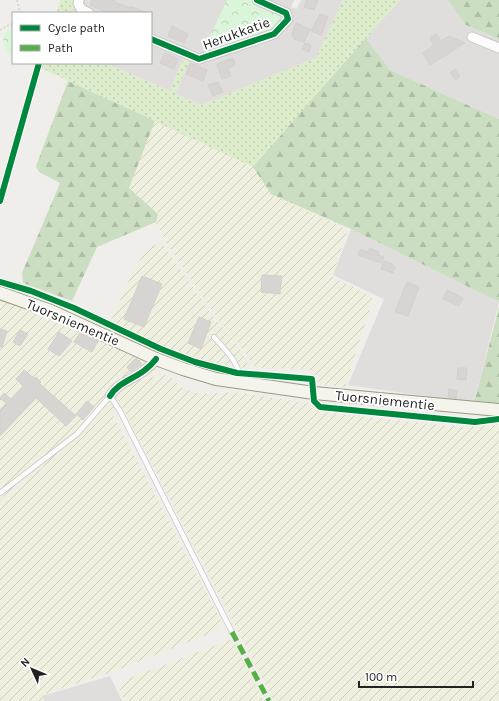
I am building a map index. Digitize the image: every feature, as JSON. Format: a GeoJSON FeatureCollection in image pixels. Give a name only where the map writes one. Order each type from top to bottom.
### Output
{"type":"FeatureCollection","features":[{"type":"Feature","properties":{"kind":"main road","name":"Tuorsniementie"},"geometry":{"type":"LineString","coordinates":[[0,293],[51,311],[156,359],[196,374],[240,383],[314,393],[499,410]]}},
{"type":"Feature","properties":{"kind":"street","name":"Herukkatie"},"geometry":{"type":"LineString","coordinates":[[152,39],[199,59],[274,34],[288,19],[286,13],[256,0]]}},
{"type":"Feature","properties":{"kind":"street"},"geometry":{"type":"LineString","coordinates":[[80,4],[88,12]]}},
{"type":"Feature","properties":{"kind":"street"},"geometry":{"type":"LineString","coordinates":[[472,37],[499,48]]}},
{"type":"Feature","properties":{"kind":"street"},"geometry":{"type":"LineString","coordinates":[[110,396],[117,386],[145,372],[156,359]]}},
{"type":"Feature","properties":{"kind":"lane"},"geometry":{"type":"LineString","coordinates":[[214,337],[235,363],[241,373],[240,383]]}},
{"type":"Feature","properties":{"kind":"lane"},"geometry":{"type":"LineString","coordinates":[[0,493],[77,434],[110,396],[120,411],[232,632]]}},
{"type":"Feature","properties":{"kind":"path"},"geometry":{"type":"LineString","coordinates":[[18,0],[20,12]]}},
{"type":"Feature","properties":{"kind":"path"},"geometry":{"type":"LineString","coordinates":[[0,30],[12,24]]}},
{"type":"Feature","properties":{"kind":"shaded area"},"geometry":{"type":"Polygon","coordinates":[[[76,0],[294,0],[291,7],[297,9],[301,0],[343,0],[316,58],[202,105],[175,94],[190,60],[184,57],[170,91],[107,64],[152,64],[152,12],[73,11],[76,0]]]}},
{"type":"Feature","properties":{"kind":"shaded area"},"geometry":{"type":"Polygon","coordinates":[[[400,0],[448,0],[466,25],[499,39],[499,119],[390,70],[366,38],[400,0]]]}},
{"type":"Feature","properties":{"kind":"shaded area"},"geometry":{"type":"Polygon","coordinates":[[[351,229],[499,302],[474,403],[348,385],[384,299],[333,275],[351,229]]]}},
{"type":"Feature","properties":{"kind":"shaded area"},"geometry":{"type":"Polygon","coordinates":[[[110,676],[122,701],[44,701],[42,696],[110,676]]]}},
{"type":"Feature","properties":{"kind":"green space"},"geometry":{"type":"Polygon","coordinates":[[[60,0],[76,0],[73,11],[74,12],[57,12],[60,0]]]}},
{"type":"Feature","properties":{"kind":"green space"},"geometry":{"type":"Polygon","coordinates":[[[227,0],[257,0],[286,13],[280,29],[199,59],[227,0]]]}},
{"type":"Feature","properties":{"kind":"green space"},"geometry":{"type":"Polygon","coordinates":[[[343,0],[400,0],[253,167],[41,68],[43,64],[107,64],[170,91],[184,57],[190,60],[175,94],[202,105],[316,58],[343,0]]]}},
{"type":"Feature","properties":{"kind":"green space"},"geometry":{"type":"Polygon","coordinates":[[[448,0],[499,0],[499,39],[466,25],[448,0]]]}},
{"type":"Feature","properties":{"kind":"green space"},"geometry":{"type":"Polygon","coordinates":[[[12,26],[12,56],[6,50],[3,41],[12,26]]]}},
{"type":"Feature","properties":{"kind":"green space"},"geometry":{"type":"Polygon","coordinates":[[[366,38],[390,70],[499,119],[499,302],[351,229],[271,194],[253,167],[366,38]]]}},
{"type":"Feature","properties":{"kind":"green space"},"geometry":{"type":"Polygon","coordinates":[[[68,81],[155,121],[129,188],[158,214],[156,222],[97,247],[72,301],[23,283],[22,273],[60,183],[39,172],[36,166],[68,81]]]}},
{"type":"Feature","properties":{"kind":"green space"},"geometry":{"type":"Polygon","coordinates":[[[155,121],[253,167],[271,194],[348,230],[332,277],[369,295],[373,300],[345,387],[319,384],[318,377],[308,369],[256,368],[218,319],[167,244],[156,223],[158,213],[129,188],[155,121]]]}},
{"type":"Feature","properties":{"kind":"green space"},"geometry":{"type":"Polygon","coordinates":[[[162,243],[216,320],[234,339],[251,369],[210,362],[164,348],[111,320],[135,267],[149,247],[162,243]]]}},
{"type":"Feature","properties":{"kind":"green space"},"geometry":{"type":"Polygon","coordinates":[[[0,299],[39,311],[150,362],[159,370],[143,381],[161,374],[169,376],[184,389],[200,394],[235,392],[306,403],[316,411],[462,427],[499,425],[499,701],[274,701],[119,401],[119,398],[127,392],[118,398],[113,415],[222,622],[219,630],[115,671],[42,695],[44,701],[0,701],[0,500],[87,434],[0,499],[0,299]]]}},
{"type":"Feature","properties":{"kind":"green space"},"geometry":{"type":"Polygon","coordinates":[[[499,307],[499,405],[474,403],[499,307]]]}},
{"type":"Feature","properties":{"kind":"green space"},"geometry":{"type":"Polygon","coordinates":[[[232,639],[264,701],[125,701],[119,689],[130,678],[232,639]]]}},
{"type":"Feature","properties":{"kind":"building"},"geometry":{"type":"Polygon","coordinates":[[[92,0],[115,0],[114,2],[145,12],[106,12],[90,5],[92,0]]]}},
{"type":"Feature","properties":{"kind":"building"},"geometry":{"type":"Polygon","coordinates":[[[306,0],[318,0],[314,10],[304,7],[306,0]]]}},
{"type":"Feature","properties":{"kind":"building"},"geometry":{"type":"Polygon","coordinates":[[[320,14],[328,17],[321,35],[311,31],[320,14]]]}},
{"type":"Feature","properties":{"kind":"building"},"geometry":{"type":"Polygon","coordinates":[[[296,23],[310,29],[304,42],[294,39],[292,34],[296,23]]]}},
{"type":"Feature","properties":{"kind":"building"},"geometry":{"type":"Polygon","coordinates":[[[172,26],[188,34],[184,43],[168,36],[172,26]]]}},
{"type":"Feature","properties":{"kind":"building"},"geometry":{"type":"Polygon","coordinates":[[[436,34],[441,41],[449,36],[465,43],[430,65],[423,53],[434,45],[430,38],[436,34]]]}},
{"type":"Feature","properties":{"kind":"building"},"geometry":{"type":"Polygon","coordinates":[[[305,43],[311,45],[309,52],[302,49],[305,43]]]}},
{"type":"Feature","properties":{"kind":"building"},"geometry":{"type":"Polygon","coordinates":[[[165,53],[178,59],[174,69],[160,63],[165,53]]]}},
{"type":"Feature","properties":{"kind":"building"},"geometry":{"type":"Polygon","coordinates":[[[233,58],[235,65],[228,68],[231,76],[222,79],[217,64],[233,58]]]}},
{"type":"Feature","properties":{"kind":"building"},"geometry":{"type":"Polygon","coordinates":[[[190,63],[207,70],[203,81],[186,74],[190,63]]]}},
{"type":"Feature","properties":{"kind":"building"},"geometry":{"type":"Polygon","coordinates":[[[455,69],[460,76],[456,80],[450,73],[455,69]]]}},
{"type":"Feature","properties":{"kind":"building"},"geometry":{"type":"Polygon","coordinates":[[[218,82],[223,92],[213,96],[208,85],[218,82]]]}},
{"type":"Feature","properties":{"kind":"building"},"geometry":{"type":"Polygon","coordinates":[[[370,248],[379,252],[378,255],[384,257],[381,263],[358,255],[360,249],[368,252],[370,248]]]}},
{"type":"Feature","properties":{"kind":"building"},"geometry":{"type":"Polygon","coordinates":[[[384,261],[393,264],[392,266],[395,267],[393,273],[381,269],[384,261]]]}},
{"type":"Feature","properties":{"kind":"building"},"geometry":{"type":"Polygon","coordinates":[[[262,275],[282,276],[280,294],[261,292],[262,275]]]}},
{"type":"Feature","properties":{"kind":"building"},"geometry":{"type":"Polygon","coordinates":[[[142,276],[162,284],[144,327],[124,319],[142,276]]]}},
{"type":"Feature","properties":{"kind":"building"},"geometry":{"type":"Polygon","coordinates":[[[407,282],[419,287],[408,316],[395,312],[407,282]]]}},
{"type":"Feature","properties":{"kind":"building"},"geometry":{"type":"Polygon","coordinates":[[[447,290],[463,298],[459,306],[443,299],[447,290]]]}},
{"type":"Feature","properties":{"kind":"building"},"geometry":{"type":"Polygon","coordinates":[[[199,317],[211,322],[201,349],[188,343],[199,317]]]}},
{"type":"Feature","properties":{"kind":"building"},"geometry":{"type":"Polygon","coordinates":[[[0,329],[7,331],[2,347],[0,347],[0,329]]]}},
{"type":"Feature","properties":{"kind":"building"},"geometry":{"type":"Polygon","coordinates":[[[20,330],[28,334],[20,346],[13,342],[20,330]]]}},
{"type":"Feature","properties":{"kind":"building"},"geometry":{"type":"Polygon","coordinates":[[[59,332],[72,341],[59,356],[48,349],[59,332]]]}},
{"type":"Feature","properties":{"kind":"building"},"geometry":{"type":"Polygon","coordinates":[[[80,333],[98,341],[92,352],[74,342],[80,333]]]}},
{"type":"Feature","properties":{"kind":"building"},"geometry":{"type":"Polygon","coordinates":[[[136,358],[142,364],[131,372],[127,367],[136,358]]]}},
{"type":"Feature","properties":{"kind":"building"},"geometry":{"type":"Polygon","coordinates":[[[458,368],[467,368],[466,380],[457,379],[458,368]]]}},
{"type":"Feature","properties":{"kind":"building"},"geometry":{"type":"Polygon","coordinates":[[[24,370],[35,379],[36,377],[41,382],[39,383],[76,416],[66,426],[36,398],[0,436],[0,411],[7,404],[0,398],[4,393],[11,399],[23,386],[16,379],[24,370]]]}},
{"type":"Feature","properties":{"kind":"building"},"geometry":{"type":"Polygon","coordinates":[[[449,389],[457,391],[456,398],[448,397],[449,389]]]}},
{"type":"Feature","properties":{"kind":"building"},"geometry":{"type":"Polygon","coordinates":[[[87,401],[94,407],[83,420],[76,414],[87,401]]]}},
{"type":"Feature","properties":{"kind":"marked path"},"geometry":{"type":"LineString","coordinates":[[232,632],[269,701]]}},
{"type":"Feature","properties":{"kind":"cycle path"},"geometry":{"type":"LineString","coordinates":[[152,39],[199,59],[274,34],[288,19],[286,13],[257,0]]}},
{"type":"Feature","properties":{"kind":"cycle path"},"geometry":{"type":"LineString","coordinates":[[0,201],[39,64]]}},
{"type":"Feature","properties":{"kind":"cycle path"},"geometry":{"type":"LineString","coordinates":[[0,282],[31,291],[74,308],[161,349],[195,362],[237,373],[312,379],[314,401],[320,407],[475,422],[499,419]]}},
{"type":"Feature","properties":{"kind":"cycle path"},"geometry":{"type":"LineString","coordinates":[[110,396],[119,386],[144,371],[156,359]]}}]}
